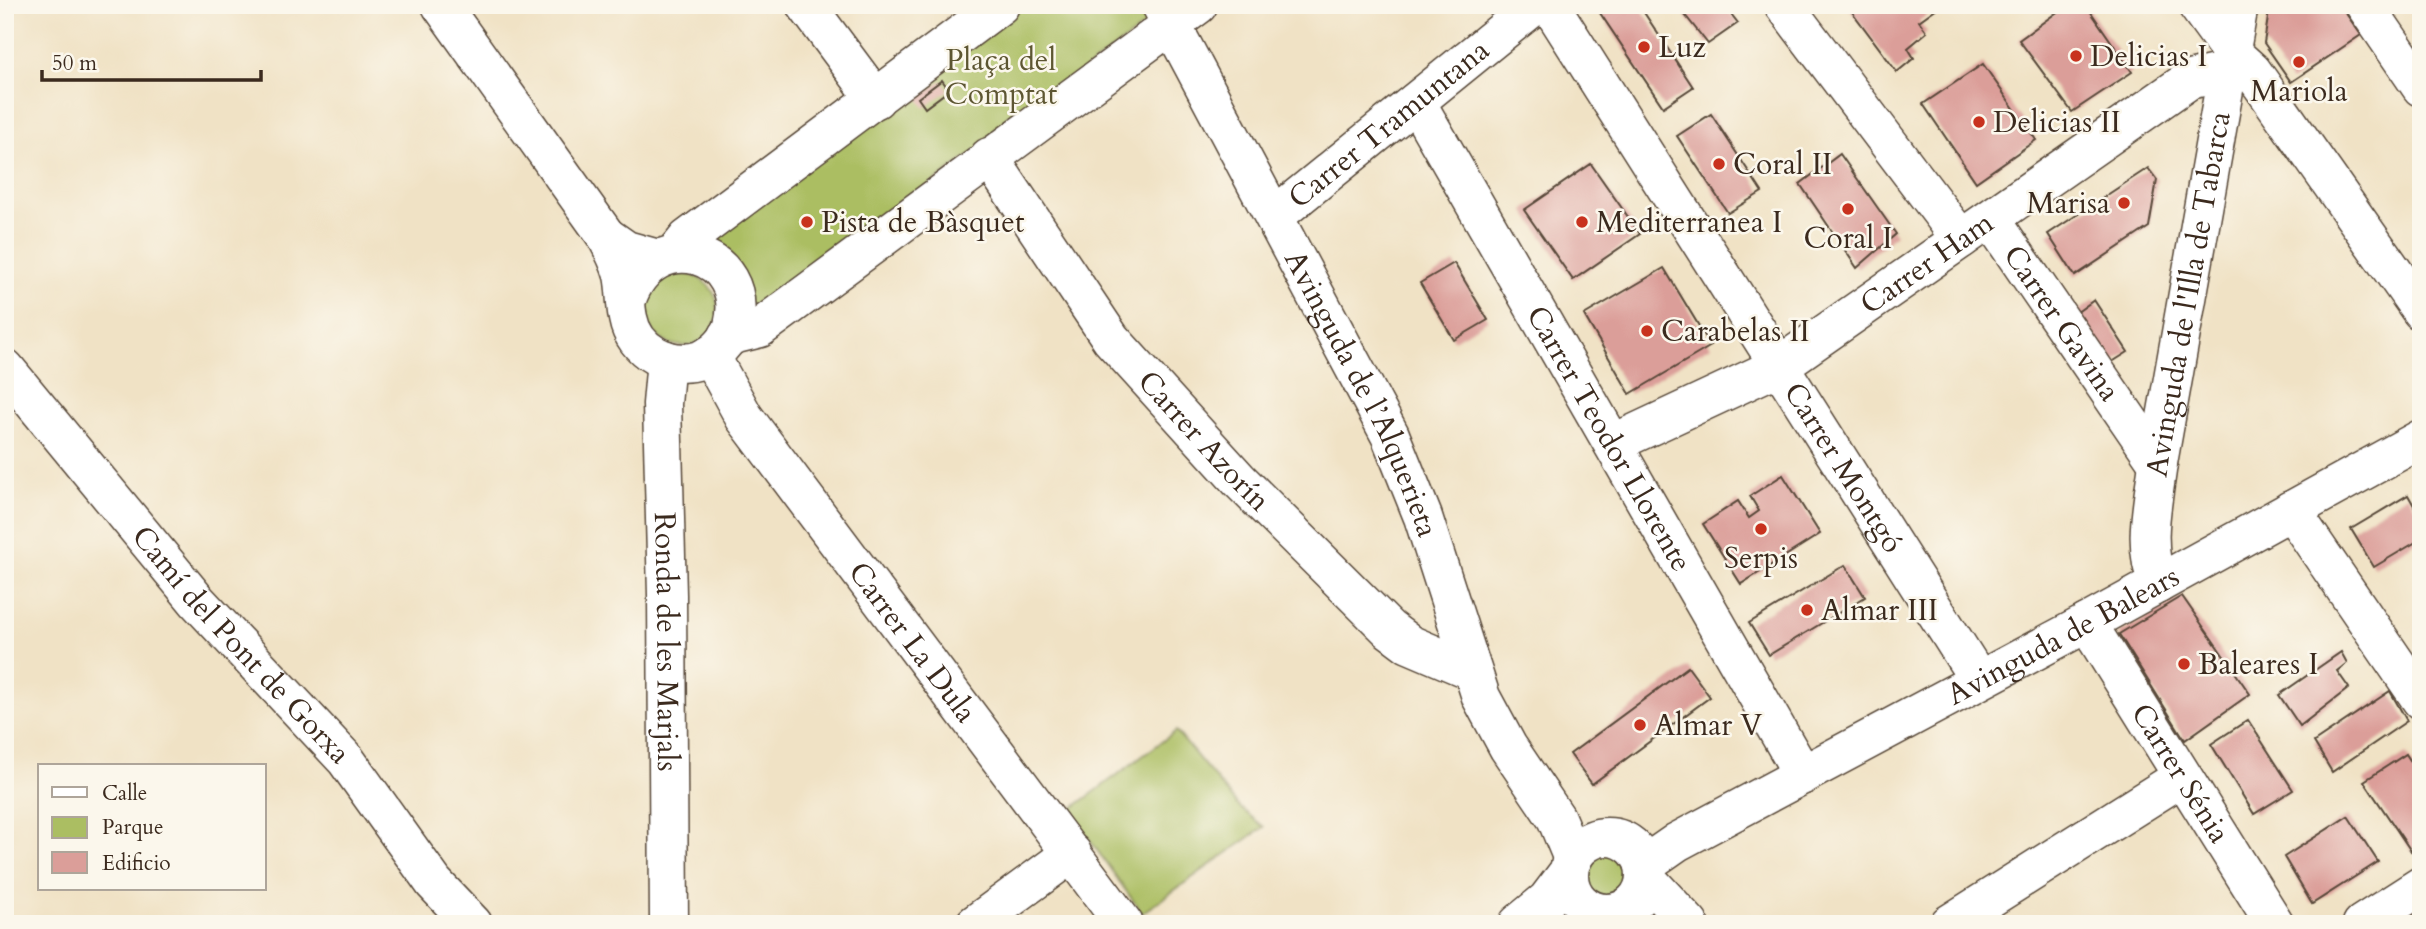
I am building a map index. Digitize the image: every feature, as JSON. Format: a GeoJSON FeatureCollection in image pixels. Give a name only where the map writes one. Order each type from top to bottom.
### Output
{"type":"FeatureCollection","features":[{"type":"Feature","properties":{"kind":"street"},"geometry":{"type":"LineString","coordinates":[[441,5],[606,236],[617,256],[627,299],[627,317],[634,335],[649,352],[666,360],[682,363],[760,328],[1177,12]]}},
{"type":"Feature","properties":{"kind":"street"},"geometry":{"type":"LineString","coordinates":[[806,5],[876,99]]}},
{"type":"Feature","properties":{"kind":"street"},"geometry":{"type":"LineString","coordinates":[[627,299],[642,270],[666,256],[1000,5]]}},
{"type":"Feature","properties":{"kind":"street","name":"Carrer Tramuntana"},"geometry":{"type":"LineString","coordinates":[[1276,215],[1535,5]]}},
{"type":"Feature","properties":{"kind":"street","name":"Carrer Montgó"},"geometry":{"type":"LineString","coordinates":[[1550,5],[1979,680]]}},
{"type":"Feature","properties":{"kind":"street","name":"Carrer Gavina"},"geometry":{"type":"LineString","coordinates":[[1784,5],[1976,229],[2158,463]]}},
{"type":"Feature","properties":{"kind":"street"},"geometry":{"type":"LineString","coordinates":[[2197,5],[2231,62],[2252,71],[2421,311]]}},
{"type":"Feature","properties":{"kind":"street","name":"Avinguda de l'Illa de Tabarca"},"geometry":{"type":"LineString","coordinates":[[2158,584],[2151,568],[2148,538],[2158,463],[2239,5]]}},
{"type":"Feature","properties":{"kind":"street"},"geometry":{"type":"LineString","coordinates":[[2365,5],[2421,87]]}},
{"type":"Feature","properties":{"kind":"street","name":"Avinguda de l’Alquerieta"},"geometry":{"type":"LineString","coordinates":[[1177,12],[1276,215],[1399,453],[1423,517],[1470,670],[1481,697],[1508,747],[1540,790]]}},
{"type":"Feature","properties":{"kind":"street","name":"Carrer Ham"},"geometry":{"type":"LineString","coordinates":[[1614,443],[1779,366],[2189,80],[2231,62]]}},
{"type":"Feature","properties":{"kind":"street","name":"Carrer Teodor Llorente"},"geometry":{"type":"LineString","coordinates":[[1416,102],[1803,775]]}},
{"type":"Feature","properties":{"kind":"street","name":"Carrer Azorín"},"geometry":{"type":"LineString","coordinates":[[989,157],[1106,332],[1239,481],[1389,629],[1421,649],[1470,670]]}},
{"type":"Feature","properties":{"kind":"street"},"geometry":{"type":"LineString","coordinates":[[606,236],[626,250],[666,256],[694,254],[709,261],[724,273],[736,301],[736,313],[719,346]]}},
{"type":"Feature","properties":{"kind":"street","name":"Carrer La Dula"},"geometry":{"type":"LineString","coordinates":[[719,346],[744,417],[1124,924]]}},
{"type":"Feature","properties":{"kind":"street","name":"Ronda de les Marjals"},"geometry":{"type":"LineString","coordinates":[[666,360],[662,404],[667,595],[669,924]]}},
{"type":"Feature","properties":{"kind":"street","name":"Camí del Pont de Gorxa"},"geometry":{"type":"LineString","coordinates":[[5,368],[197,601],[346,760],[434,883],[472,924]]}},
{"type":"Feature","properties":{"kind":"street","name":"Avinguda de Balears"},"geometry":{"type":"LineString","coordinates":[[1532,924],[1559,915],[1702,828],[2087,623],[2421,439]]}},
{"type":"Feature","properties":{"kind":"street"},"geometry":{"type":"LineString","coordinates":[[2291,509],[2421,700]]}},
{"type":"Feature","properties":{"kind":"street","name":"Carrer Sénia"},"geometry":{"type":"LineString","coordinates":[[2087,623],[2275,924]]}},
{"type":"Feature","properties":{"kind":"street"},"geometry":{"type":"LineString","coordinates":[[1949,924],[1988,914],[2182,777]]}},
{"type":"Feature","properties":{"kind":"street"},"geometry":{"type":"LineString","coordinates":[[1540,790],[1571,865],[1575,896],[1624,873]]}},
{"type":"Feature","properties":{"kind":"street"},"geometry":{"type":"LineString","coordinates":[[1540,790],[1673,924]]}},
{"type":"Feature","properties":{"kind":"street"},"geometry":{"type":"LineString","coordinates":[[1518,924],[1547,900],[1591,841],[1624,873],[1689,924]]}},
{"type":"Feature","properties":{"kind":"street"},"geometry":{"type":"LineString","coordinates":[[975,924],[1072,853]]}},
{"type":"Feature","properties":{"kind":"street"},"geometry":{"type":"LineString","coordinates":[[2362,924],[2421,886]]}},
{"type":"Feature","properties":{"kind":"green space","name":"Plaça del Comptat"},"geometry":{"type":"Polygon","coordinates":[[[1024,5],[1144,5],[1152,20],[748,320],[700,246],[1024,5]]]}},
{"type":"Feature","properties":{"kind":"green space"},"geometry":{"type":"Polygon","coordinates":[[[682,274],[702,280],[712,290],[718,310],[712,330],[702,340],[682,346],[662,340],[652,330],[646,310],[652,290],[662,280],[682,274]]]}},
{"type":"Feature","properties":{"kind":"green space"},"geometry":{"type":"Polygon","coordinates":[[[1176,731],[1239,807],[1264,827],[1142,913],[1069,811],[1176,731]]]}},
{"type":"Feature","properties":{"kind":"green space"},"geometry":{"type":"Polygon","coordinates":[[[1609,851],[1627,858],[1634,876],[1627,894],[1609,901],[1591,894],[1584,876],[1591,858],[1609,851]]]}},
{"type":"Feature","properties":{"kind":"building","name":"Luz"},"geometry":{"type":"Polygon","coordinates":[[[1639,5],[1693,87],[1663,107],[1596,7],[1639,5]]]}},
{"type":"Feature","properties":{"kind":"building"},"geometry":{"type":"Polygon","coordinates":[[[1677,5],[1724,5],[1738,23],[1708,44],[1677,5]]]}},
{"type":"Feature","properties":{"kind":"building"},"geometry":{"type":"Polygon","coordinates":[[[1847,5],[1941,5],[1919,21],[1927,32],[1908,48],[1914,58],[1897,72],[1847,5]]]}},
{"type":"Feature","properties":{"kind":"building","name":"Delicias I"},"geometry":{"type":"Polygon","coordinates":[[[2067,5],[2086,5],[2132,72],[2072,112],[2019,40],[2067,5]]]}},
{"type":"Feature","properties":{"kind":"building","name":"Mariola"},"geometry":{"type":"Polygon","coordinates":[[[2270,5],[2340,5],[2361,35],[2291,82],[2264,43],[2270,5]]]}},
{"type":"Feature","properties":{"kind":"building","name":"Delicias II"},"geometry":{"type":"Polygon","coordinates":[[[1983,64],[2036,140],[1976,182],[1923,104],[1983,64]]]}},
{"type":"Feature","properties":{"kind":"building"},"geometry":{"type":"Polygon","coordinates":[[[942,80],[949,90],[925,108],[918,98],[942,80]]]}},
{"type":"Feature","properties":{"kind":"building","name":"Coral II"},"geometry":{"type":"Polygon","coordinates":[[[1711,114],[1762,192],[1728,213],[1677,136],[1711,114]]]}},
{"type":"Feature","properties":{"kind":"building","name":"Coral I"},"geometry":{"type":"Polygon","coordinates":[[[1840,154],[1896,234],[1857,268],[1800,184],[1840,154]]]}},
{"type":"Feature","properties":{"kind":"building","name":"Mediterranea I"},"geometry":{"type":"Polygon","coordinates":[[[1591,164],[1640,234],[1573,280],[1524,210],[1591,164]]]}},
{"type":"Feature","properties":{"kind":"building","name":"Marisa"},"geometry":{"type":"Polygon","coordinates":[[[2148,168],[2157,180],[2149,227],[2075,276],[2048,234],[2148,168]]]}},
{"type":"Feature","properties":{"kind":"building"},"geometry":{"type":"Polygon","coordinates":[[[1454,263],[1488,320],[1454,340],[1420,283],[1454,263]]]}},
{"type":"Feature","properties":{"kind":"building","name":"Carabelas II"},"geometry":{"type":"Polygon","coordinates":[[[1664,268],[1711,346],[1630,394],[1584,315],[1664,268]]]}},
{"type":"Feature","properties":{"kind":"building"},"geometry":{"type":"Polygon","coordinates":[[[2094,300],[2128,352],[2109,364],[2076,313],[2094,300]]]}},
{"type":"Feature","properties":{"kind":"building","name":"Serpis"},"geometry":{"type":"Polygon","coordinates":[[[1783,475],[1820,534],[1741,584],[1703,524],[1738,501],[1749,518],[1759,511],[1750,496],[1783,475]]]}},
{"type":"Feature","properties":{"kind":"building"},"geometry":{"type":"Polygon","coordinates":[[[2408,495],[2421,518],[2421,539],[2374,567],[2351,529],[2408,495]]]}},
{"type":"Feature","properties":{"kind":"building","name":"Almar III"},"geometry":{"type":"Polygon","coordinates":[[[1845,565],[1865,597],[1769,655],[1749,623],[1845,565]]]}},
{"type":"Feature","properties":{"kind":"building","name":"Baleares I"},"geometry":{"type":"Polygon","coordinates":[[[2182,596],[2250,694],[2185,740],[2119,634],[2182,596]]]}},
{"type":"Feature","properties":{"kind":"building"},"geometry":{"type":"Polygon","coordinates":[[[2341,652],[2347,663],[2337,671],[2349,688],[2300,726],[2279,695],[2341,652]]]}},
{"type":"Feature","properties":{"kind":"building","name":"Almar V"},"geometry":{"type":"Polygon","coordinates":[[[1688,667],[1710,697],[1592,784],[1570,754],[1688,667]]]}},
{"type":"Feature","properties":{"kind":"building"},"geometry":{"type":"Polygon","coordinates":[[[2390,691],[2407,721],[2332,772],[2314,742],[2390,691]]]}},
{"type":"Feature","properties":{"kind":"building"},"geometry":{"type":"Polygon","coordinates":[[[2248,720],[2293,790],[2254,814],[2211,744],[2248,720]]]}},
{"type":"Feature","properties":{"kind":"building"},"geometry":{"type":"Polygon","coordinates":[[[2406,754],[2421,777],[2421,844],[2411,851],[2364,781],[2406,754]]]}},
{"type":"Feature","properties":{"kind":"building"},"geometry":{"type":"Polygon","coordinates":[[[2348,816],[2378,862],[2312,904],[2284,857],[2348,816]]]}},
{"type":"Feature","properties":{"kind":"place","name":"Luz"},"geometry":{"type":"Point","coordinates":[1644,47]}},
{"type":"Feature","properties":{"kind":"place","name":"Delicias I"},"geometry":{"type":"Point","coordinates":[2076,56]}},
{"type":"Feature","properties":{"kind":"place","name":"Mariola"},"geometry":{"type":"Point","coordinates":[2299,62]}},
{"type":"Feature","properties":{"kind":"place","name":"Delicias II"},"geometry":{"type":"Point","coordinates":[1979,122]}},
{"type":"Feature","properties":{"kind":"place","name":"Coral II"},"geometry":{"type":"Point","coordinates":[1719,164]}},
{"type":"Feature","properties":{"kind":"place","name":"Marisa"},"geometry":{"type":"Point","coordinates":[2124,203]}},
{"type":"Feature","properties":{"kind":"place","name":"Coral I"},"geometry":{"type":"Point","coordinates":[1848,209]}},
{"type":"Feature","properties":{"kind":"place","name":"Pista de Bàsquet"},"geometry":{"type":"Point","coordinates":[807,222]}},
{"type":"Feature","properties":{"kind":"place","name":"Mediterranea I"},"geometry":{"type":"Point","coordinates":[1582,222]}},
{"type":"Feature","properties":{"kind":"place","name":"Carabelas II"},"geometry":{"type":"Point","coordinates":[1647,331]}},
{"type":"Feature","properties":{"kind":"place","name":"Serpis"},"geometry":{"type":"Point","coordinates":[1761,529]}},
{"type":"Feature","properties":{"kind":"place","name":"Almar III"},"geometry":{"type":"Point","coordinates":[1807,610]}},
{"type":"Feature","properties":{"kind":"place","name":"Baleares I"},"geometry":{"type":"Point","coordinates":[2184,664]}},
{"type":"Feature","properties":{"kind":"place","name":"Almar V"},"geometry":{"type":"Point","coordinates":[1640,725]}}]}
